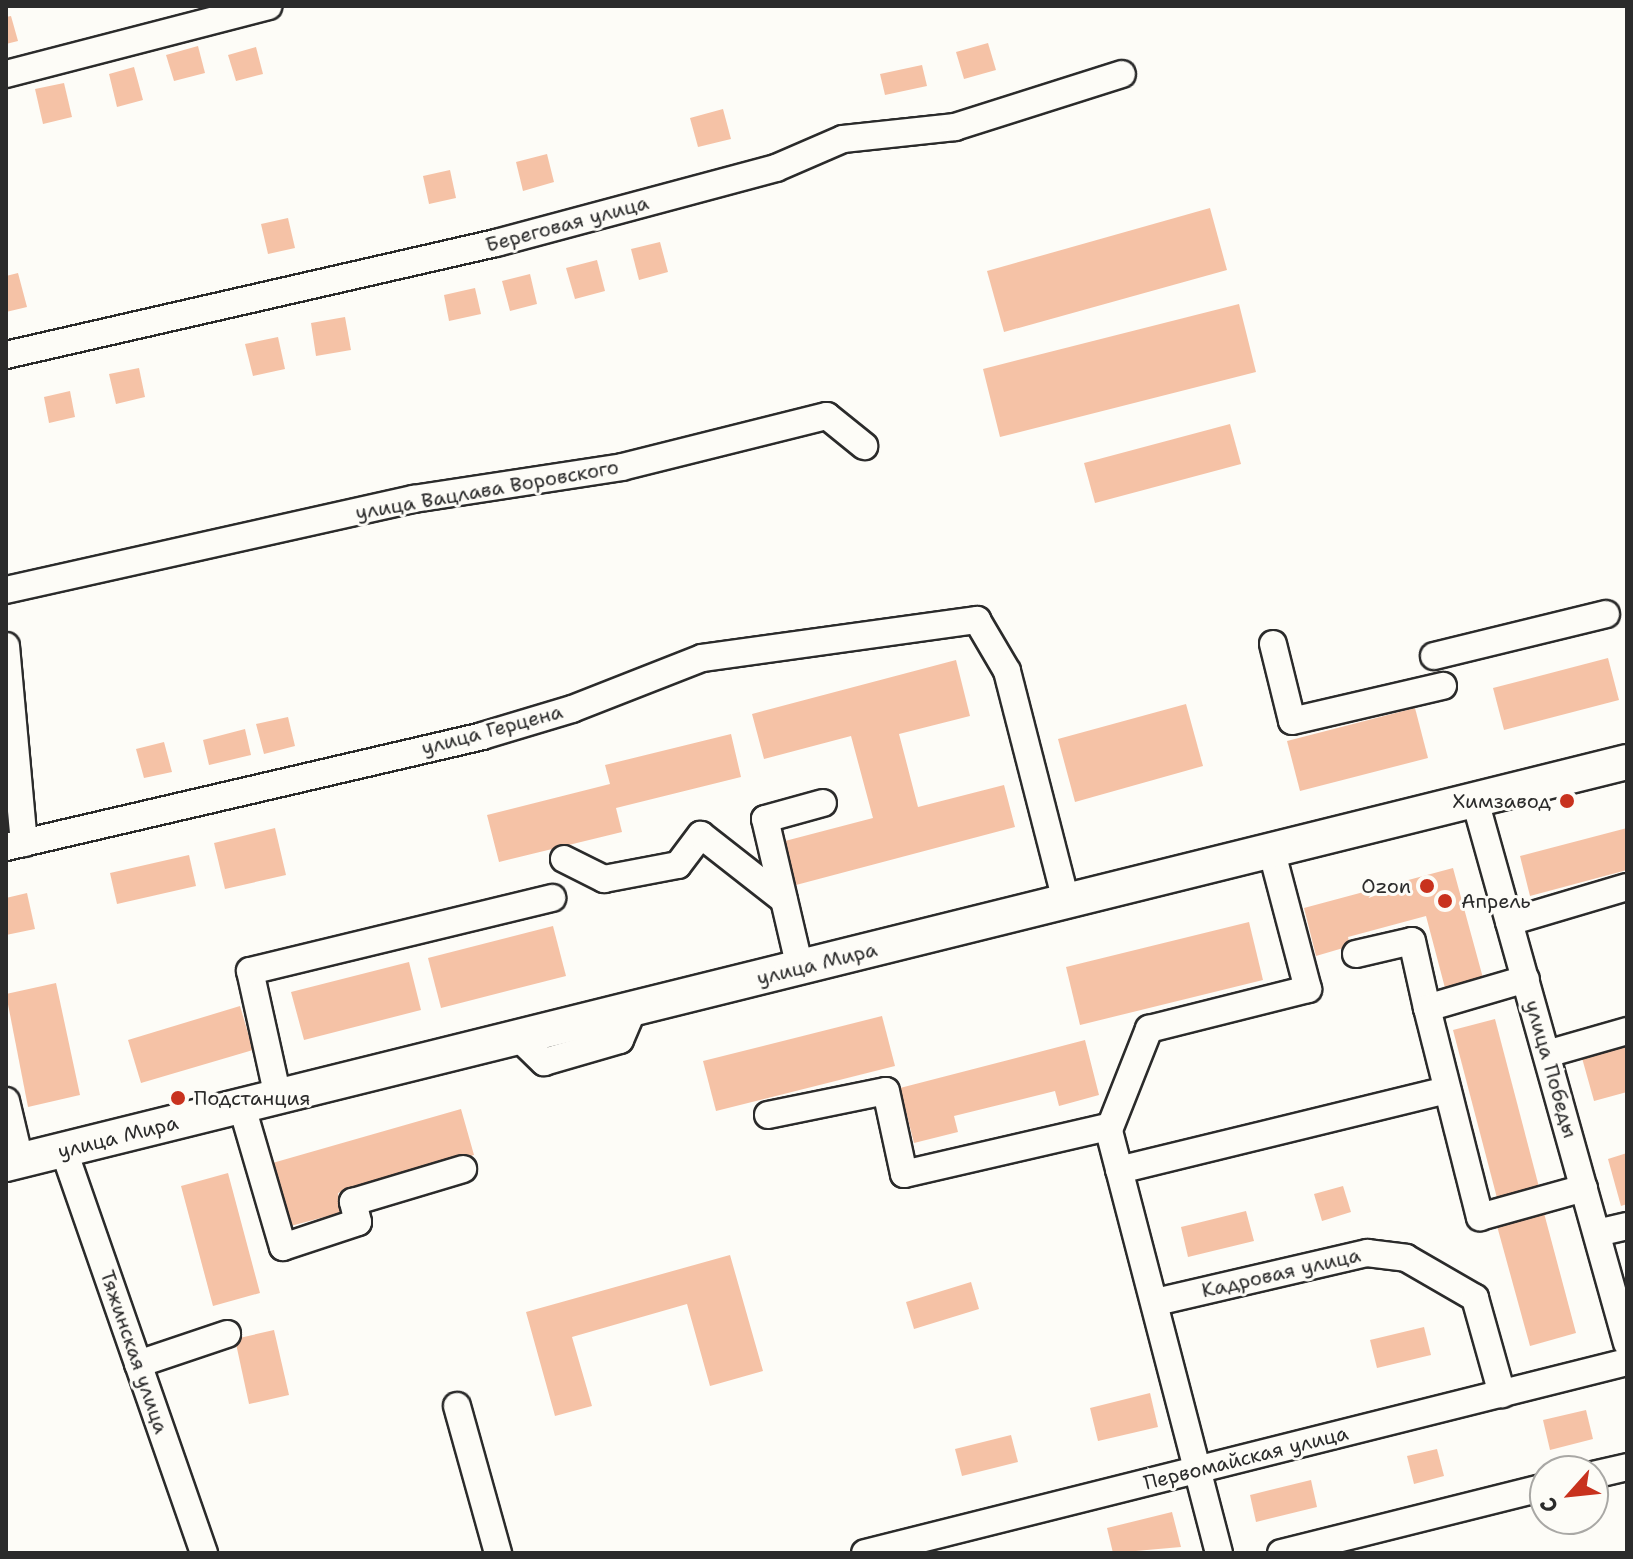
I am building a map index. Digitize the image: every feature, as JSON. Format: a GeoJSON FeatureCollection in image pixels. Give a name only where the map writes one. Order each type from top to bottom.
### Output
{"type":"FeatureCollection","features":[{"type":"Feature","properties":{"kind":"main road","name":"улица Мира"},"geometry":{"type":"LineString","coordinates":[[13,1162],[633,1010],[1474,797],[1627,762]]}},
{"type":"Feature","properties":{"kind":"street"},"geometry":{"type":"LineString","coordinates":[[6,74],[268,6]]}},
{"type":"Feature","properties":{"kind":"street","name":"Береговая улица"},"geometry":{"type":"LineString","coordinates":[[6,355],[496,243],[776,168],[843,139],[955,127],[1122,74]]}},
{"type":"Feature","properties":{"kind":"street","name":"улица Вацлава Воровского"},"geometry":{"type":"LineString","coordinates":[[6,590],[414,499],[622,467],[827,416],[864,446]]}},
{"type":"Feature","properties":{"kind":"street"},"geometry":{"type":"LineString","coordinates":[[1434,656],[1606,614]]}},
{"type":"Feature","properties":{"kind":"street","name":"улица Герцена"},"geometry":{"type":"LineString","coordinates":[[15,845],[482,736],[572,709],[702,658],[977,620],[1007,671],[1066,901]]}},
{"type":"Feature","properties":{"kind":"street"},"geometry":{"type":"LineString","coordinates":[[1273,644],[1292,721],[1443,686]]}},
{"type":"Feature","properties":{"kind":"street"},"geometry":{"type":"LineString","coordinates":[[6,646],[15,845]]}},
{"type":"Feature","properties":{"kind":"street","name":"улица Победы"},"geometry":{"type":"LineString","coordinates":[[1474,797],[1627,1343]]}},
{"type":"Feature","properties":{"kind":"street"},"geometry":{"type":"LineString","coordinates":[[800,968],[765,819],[823,803]]}},
{"type":"Feature","properties":{"kind":"street"},"geometry":{"type":"LineString","coordinates":[[564,859],[604,879],[678,865],[701,835],[784,900]]}},
{"type":"Feature","properties":{"kind":"street"},"geometry":{"type":"LineString","coordinates":[[1219,1553],[1109,1128],[1149,1029],[1308,989],[1271,849]]}},
{"type":"Feature","properties":{"kind":"street"},"geometry":{"type":"LineString","coordinates":[[1509,922],[1627,887]]}},
{"type":"Feature","properties":{"kind":"street"},"geometry":{"type":"LineString","coordinates":[[278,1097],[250,971],[552,898]]}},
{"type":"Feature","properties":{"kind":"street"},"geometry":{"type":"LineString","coordinates":[[1356,954],[1412,941],[1480,1217],[1584,1188]]}},
{"type":"Feature","properties":{"kind":"street"},"geometry":{"type":"LineString","coordinates":[[1427,1008],[1526,979]]}},
{"type":"Feature","properties":{"kind":"street"},"geometry":{"type":"LineString","coordinates":[[1547,1054],[1627,1031]]}},
{"type":"Feature","properties":{"kind":"street"},"geometry":{"type":"LineString","coordinates":[[1119,1170],[1447,1090]]}},
{"type":"Feature","properties":{"kind":"street"},"geometry":{"type":"LineString","coordinates":[[768,1115],[886,1091],[904,1174],[1109,1128]]}},
{"type":"Feature","properties":{"kind":"street"},"geometry":{"type":"LineString","coordinates":[[6,1101],[13,1162]]}},
{"type":"Feature","properties":{"kind":"street"},"geometry":{"type":"LineString","coordinates":[[242,1107],[283,1247],[358,1222],[353,1202],[463,1169]]}},
{"type":"Feature","properties":{"kind":"street","name":"Тяжинская улица"},"geometry":{"type":"LineString","coordinates":[[64,1151],[204,1553]]}},
{"type":"Feature","properties":{"kind":"street"},"geometry":{"type":"LineString","coordinates":[[1597,1233],[1627,1226]]}},
{"type":"Feature","properties":{"kind":"street","name":"Кадровая улица"},"geometry":{"type":"LineString","coordinates":[[1156,1302],[1367,1253],[1406,1258],[1475,1298],[1502,1394]]}},
{"type":"Feature","properties":{"kind":"street"},"geometry":{"type":"LineString","coordinates":[[138,1364],[227,1334]]}},
{"type":"Feature","properties":{"kind":"street","name":"Первомайская улица"},"geometry":{"type":"LineString","coordinates":[[865,1553],[1627,1362]]}},
{"type":"Feature","properties":{"kind":"street"},"geometry":{"type":"LineString","coordinates":[[457,1406],[498,1553]]}},
{"type":"Feature","properties":{"kind":"street"},"geometry":{"type":"LineString","coordinates":[[1281,1553],[1529,1491]]}},
{"type":"Feature","properties":{"kind":"building"},"geometry":{"type":"Polygon","coordinates":[[[11,16],[18,41],[6,44],[6,17],[11,16]]]}},
{"type":"Feature","properties":{"kind":"building"},"geometry":{"type":"Polygon","coordinates":[[[988,43],[996,70],[964,79],[956,52],[988,43]]]}},
{"type":"Feature","properties":{"kind":"building"},"geometry":{"type":"Polygon","coordinates":[[[198,46],[205,73],[174,81],[166,55],[198,46]]]}},
{"type":"Feature","properties":{"kind":"building"},"geometry":{"type":"Polygon","coordinates":[[[256,47],[263,74],[236,81],[228,55],[256,47]]]}},
{"type":"Feature","properties":{"kind":"building"},"geometry":{"type":"Polygon","coordinates":[[[922,65],[927,86],[885,95],[880,74],[922,65]]]}},
{"type":"Feature","properties":{"kind":"building"},"geometry":{"type":"Polygon","coordinates":[[[134,67],[143,100],[117,107],[109,74],[134,67]]]}},
{"type":"Feature","properties":{"kind":"building"},"geometry":{"type":"Polygon","coordinates":[[[64,83],[72,117],[43,124],[35,89],[64,83]]]}},
{"type":"Feature","properties":{"kind":"building"},"geometry":{"type":"Polygon","coordinates":[[[723,109],[731,139],[698,147],[690,118],[723,109]]]}},
{"type":"Feature","properties":{"kind":"building"},"geometry":{"type":"Polygon","coordinates":[[[547,154],[554,182],[523,191],[516,162],[547,154]]]}},
{"type":"Feature","properties":{"kind":"building"},"geometry":{"type":"Polygon","coordinates":[[[450,170],[456,198],[429,204],[423,176],[450,170]]]}},
{"type":"Feature","properties":{"kind":"building"},"geometry":{"type":"Polygon","coordinates":[[[1210,208],[1227,270],[1004,332],[987,271],[1210,208]]]}},
{"type":"Feature","properties":{"kind":"building"},"geometry":{"type":"Polygon","coordinates":[[[288,218],[295,248],[268,254],[261,224],[288,218]]]}},
{"type":"Feature","properties":{"kind":"building"},"geometry":{"type":"Polygon","coordinates":[[[660,242],[668,272],[639,280],[631,249],[660,242]]]}},
{"type":"Feature","properties":{"kind":"building"},"geometry":{"type":"Polygon","coordinates":[[[597,260],[605,291],[575,299],[566,268],[597,260]]]}},
{"type":"Feature","properties":{"kind":"building"},"geometry":{"type":"Polygon","coordinates":[[[18,273],[27,307],[6,312],[6,276],[18,273]]]}},
{"type":"Feature","properties":{"kind":"building"},"geometry":{"type":"Polygon","coordinates":[[[530,274],[537,304],[510,311],[502,281],[530,274]]]}},
{"type":"Feature","properties":{"kind":"building"},"geometry":{"type":"Polygon","coordinates":[[[475,288],[481,314],[449,321],[444,295],[475,288]]]}},
{"type":"Feature","properties":{"kind":"building"},"geometry":{"type":"Polygon","coordinates":[[[1239,304],[1256,372],[1000,437],[983,369],[1239,304]]]}},
{"type":"Feature","properties":{"kind":"building"},"geometry":{"type":"Polygon","coordinates":[[[345,317],[351,350],[316,356],[311,323],[345,317]]]}},
{"type":"Feature","properties":{"kind":"building"},"geometry":{"type":"Polygon","coordinates":[[[278,337],[285,369],[253,376],[245,344],[278,337]]]}},
{"type":"Feature","properties":{"kind":"building"},"geometry":{"type":"Polygon","coordinates":[[[139,368],[145,397],[116,404],[109,374],[139,368]]]}},
{"type":"Feature","properties":{"kind":"building"},"geometry":{"type":"Polygon","coordinates":[[[70,391],[75,417],[49,423],[44,397],[70,391]]]}},
{"type":"Feature","properties":{"kind":"building"},"geometry":{"type":"Polygon","coordinates":[[[1230,424],[1241,464],[1095,503],[1084,463],[1230,424]]]}},
{"type":"Feature","properties":{"kind":"building"},"geometry":{"type":"Polygon","coordinates":[[[1608,658],[1619,700],[1504,730],[1493,688],[1608,658]]]}},
{"type":"Feature","properties":{"kind":"building"},"geometry":{"type":"Polygon","coordinates":[[[956,660],[970,716],[899,734],[918,807],[1004,785],[1015,827],[796,885],[785,841],[873,818],[851,736],[764,759],[752,714],[956,660]]]}},
{"type":"Feature","properties":{"kind":"building"},"geometry":{"type":"Polygon","coordinates":[[[1186,704],[1203,766],[1075,802],[1058,739],[1186,704]]]}},
{"type":"Feature","properties":{"kind":"building"},"geometry":{"type":"Polygon","coordinates":[[[1415,708],[1428,758],[1300,791],[1287,741],[1415,708]]]}},
{"type":"Feature","properties":{"kind":"building"},"geometry":{"type":"Polygon","coordinates":[[[288,717],[295,746],[264,754],[256,724],[288,717]]]}},
{"type":"Feature","properties":{"kind":"building"},"geometry":{"type":"Polygon","coordinates":[[[245,729],[251,755],[209,765],[203,740],[245,729]]]}},
{"type":"Feature","properties":{"kind":"building"},"geometry":{"type":"Polygon","coordinates":[[[731,734],[741,777],[616,808],[622,832],[499,862],[487,815],[610,784],[605,765],[731,734]]]}},
{"type":"Feature","properties":{"kind":"building"},"geometry":{"type":"Polygon","coordinates":[[[164,742],[172,772],[144,778],[136,749],[164,742]]]}},
{"type":"Feature","properties":{"kind":"building"},"geometry":{"type":"Polygon","coordinates":[[[275,828],[286,875],[225,889],[214,843],[275,828]]]}},
{"type":"Feature","properties":{"kind":"building"},"geometry":{"type":"Polygon","coordinates":[[[1627,828],[1627,870],[1530,896],[1520,856],[1627,828]]]}},
{"type":"Feature","properties":{"kind":"building"},"geometry":{"type":"Polygon","coordinates":[[[189,855],[196,886],[117,904],[110,873],[189,855]]]}},
{"type":"Feature","properties":{"kind":"building"},"geometry":{"type":"Polygon","coordinates":[[[1453,868],[1483,978],[1445,988],[1426,916],[1348,937],[1350,946],[1316,956],[1304,908],[1453,868]]]}},
{"type":"Feature","properties":{"kind":"building"},"geometry":{"type":"Polygon","coordinates":[[[27,893],[35,929],[6,935],[6,898],[27,893]]]}},
{"type":"Feature","properties":{"kind":"building"},"geometry":{"type":"Polygon","coordinates":[[[1249,922],[1263,980],[1080,1025],[1066,967],[1249,922]]]}},
{"type":"Feature","properties":{"kind":"building"},"geometry":{"type":"Polygon","coordinates":[[[553,926],[566,976],[441,1008],[428,958],[553,926]]]}},
{"type":"Feature","properties":{"kind":"building"},"geometry":{"type":"Polygon","coordinates":[[[409,962],[421,1010],[304,1040],[291,992],[409,962]]]}},
{"type":"Feature","properties":{"kind":"building"},"geometry":{"type":"Polygon","coordinates":[[[56,983],[80,1095],[28,1107],[6,994],[56,983]]]}},
{"type":"Feature","properties":{"kind":"building"},"geometry":{"type":"Polygon","coordinates":[[[240,1006],[253,1050],[141,1083],[128,1040],[240,1006]]]}},
{"type":"Feature","properties":{"kind":"building"},"geometry":{"type":"Polygon","coordinates":[[[882,1016],[895,1066],[716,1111],[703,1061],[882,1016]]]}},
{"type":"Feature","properties":{"kind":"building"},"geometry":{"type":"Polygon","coordinates":[[[1495,1019],[1539,1187],[1497,1198],[1453,1030],[1495,1019]]]}},
{"type":"Feature","properties":{"kind":"building"},"geometry":{"type":"Polygon","coordinates":[[[1085,1040],[1099,1095],[1059,1106],[1055,1091],[954,1116],[958,1132],[914,1143],[900,1088],[1085,1040]]]}},
{"type":"Feature","properties":{"kind":"building"},"geometry":{"type":"Polygon","coordinates":[[[1627,1046],[1627,1092],[1594,1101],[1582,1058],[1627,1046]]]}},
{"type":"Feature","properties":{"kind":"building"},"geometry":{"type":"Polygon","coordinates":[[[461,1109],[474,1155],[338,1193],[343,1212],[287,1227],[269,1164],[461,1109]]]}},
{"type":"Feature","properties":{"kind":"building"},"geometry":{"type":"Polygon","coordinates":[[[1627,1153],[1627,1204],[1621,1206],[1608,1159],[1627,1153]]]}},
{"type":"Feature","properties":{"kind":"building"},"geometry":{"type":"Polygon","coordinates":[[[228,1173],[260,1293],[213,1306],[181,1186],[228,1173]]]}},
{"type":"Feature","properties":{"kind":"building"},"geometry":{"type":"Polygon","coordinates":[[[1343,1186],[1351,1212],[1322,1221],[1314,1194],[1343,1186]]]}},
{"type":"Feature","properties":{"kind":"building"},"geometry":{"type":"Polygon","coordinates":[[[1246,1211],[1254,1241],[1188,1257],[1181,1227],[1246,1211]]]}},
{"type":"Feature","properties":{"kind":"building"},"geometry":{"type":"Polygon","coordinates":[[[1544,1213],[1576,1333],[1530,1346],[1497,1226],[1544,1213]]]}},
{"type":"Feature","properties":{"kind":"building"},"geometry":{"type":"Polygon","coordinates":[[[730,1255],[763,1371],[710,1386],[687,1304],[572,1337],[592,1406],[555,1416],[526,1312],[730,1255]]]}},
{"type":"Feature","properties":{"kind":"building"},"geometry":{"type":"Polygon","coordinates":[[[971,1282],[979,1309],[914,1329],[906,1302],[971,1282]]]}},
{"type":"Feature","properties":{"kind":"building"},"geometry":{"type":"Polygon","coordinates":[[[1424,1327],[1431,1355],[1377,1368],[1370,1340],[1424,1327]]]}},
{"type":"Feature","properties":{"kind":"building"},"geometry":{"type":"Polygon","coordinates":[[[274,1330],[289,1395],[249,1404],[235,1339],[274,1330]]]}},
{"type":"Feature","properties":{"kind":"building"},"geometry":{"type":"Polygon","coordinates":[[[1150,1393],[1158,1427],[1098,1441],[1090,1408],[1150,1393]]]}},
{"type":"Feature","properties":{"kind":"building"},"geometry":{"type":"Polygon","coordinates":[[[1586,1410],[1593,1439],[1550,1450],[1543,1420],[1586,1410]]]}},
{"type":"Feature","properties":{"kind":"building"},"geometry":{"type":"Polygon","coordinates":[[[1011,1435],[1018,1462],[962,1476],[955,1449],[1011,1435]]]}},
{"type":"Feature","properties":{"kind":"building"},"geometry":{"type":"Polygon","coordinates":[[[1437,1449],[1444,1476],[1414,1484],[1407,1456],[1437,1449]]]}},
{"type":"Feature","properties":{"kind":"building"},"geometry":{"type":"Polygon","coordinates":[[[1311,1480],[1317,1507],[1256,1522],[1250,1495],[1311,1480]]]}},
{"type":"Feature","properties":{"kind":"building"},"geometry":{"type":"Polygon","coordinates":[[[1172,1512],[1181,1547],[1113,1553],[1107,1528],[1172,1512]]]}},
{"type":"Feature","properties":{"kind":"place","name":"Химзавод"},"geometry":{"type":"Point","coordinates":[1567,801]}},
{"type":"Feature","properties":{"kind":"place","name":"Ozon"},"geometry":{"type":"Point","coordinates":[1427,886]}},
{"type":"Feature","properties":{"kind":"place","name":"Апрель"},"geometry":{"type":"Point","coordinates":[1445,901]}},
{"type":"Feature","properties":{"kind":"place","name":"Подстанция"},"geometry":{"type":"Point","coordinates":[178,1098]}}]}
